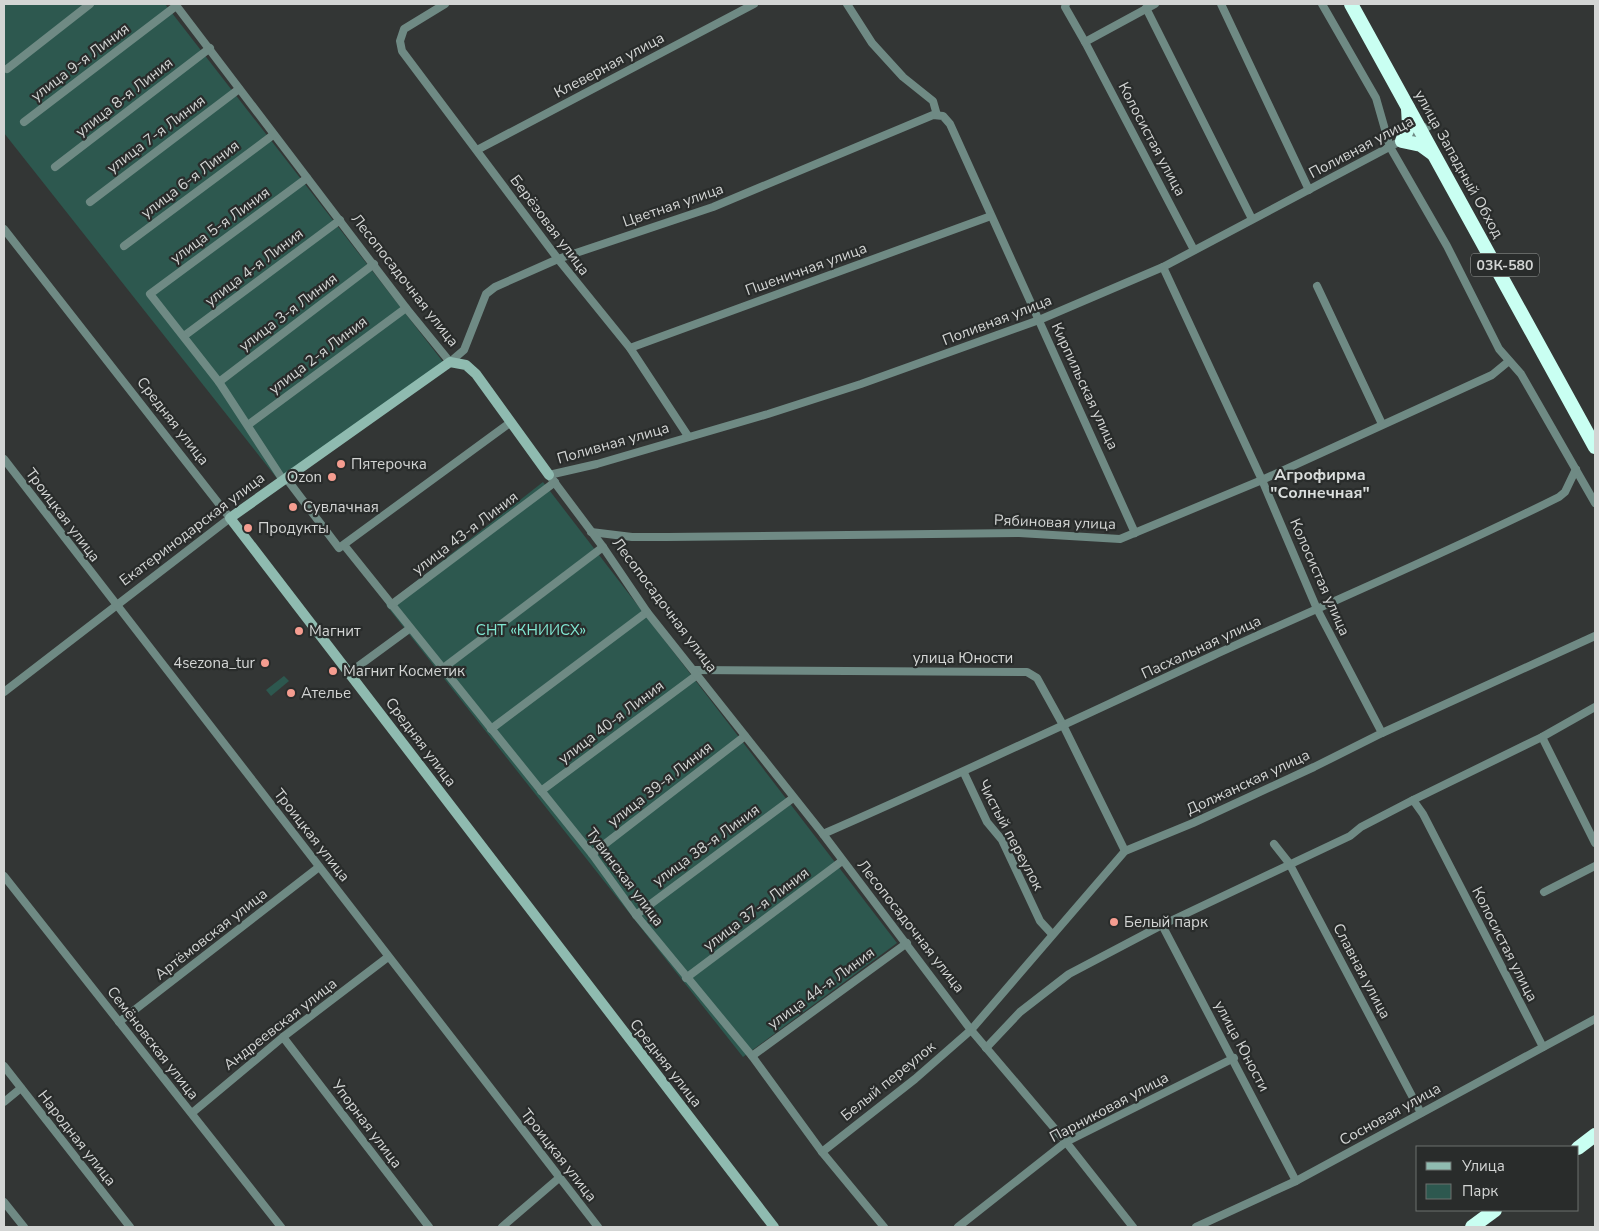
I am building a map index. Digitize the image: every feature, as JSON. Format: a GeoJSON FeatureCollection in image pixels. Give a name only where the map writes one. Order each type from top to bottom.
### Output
{"type":"FeatureCollection","features":[{"type":"Feature","properties":{"kind":"highway","name":"улица Западный Обход"},"geometry":{"type":"LineString","coordinates":[[1351,4],[1406,103],[1425,128],[1437,157],[1595,447]]}},
{"type":"Feature","properties":{"kind":"highway","name":"улица Западный Обход"},"geometry":{"type":"LineString","coordinates":[[1361,4],[1425,128],[1595,432]]}},
{"type":"Feature","properties":{"kind":"highway"},"geometry":{"type":"LineString","coordinates":[[1406,103],[1410,119],[1396,144],[1421,145],[1437,157]]}},
{"type":"Feature","properties":{"kind":"highway"},"geometry":{"type":"LineString","coordinates":[[1579,1147],[1595,1134]]}},
{"type":"Feature","properties":{"kind":"highway"},"geometry":{"type":"LineString","coordinates":[[1579,1157],[1595,1145]]}},
{"type":"Feature","properties":{"kind":"highway"},"geometry":{"type":"LineString","coordinates":[[1472,1227],[1494,1211]]}},
{"type":"Feature","properties":{"kind":"highway"},"geometry":{"type":"LineString","coordinates":[[1483,1227],[1505,1211]]}},
{"type":"Feature","properties":{"kind":"street"},"geometry":{"type":"LineString","coordinates":[[7,69],[90,4]]}},
{"type":"Feature","properties":{"kind":"street","name":"Берёзовая улица"},"geometry":{"type":"LineString","coordinates":[[445,4],[404,29],[400,40],[402,51],[558,259],[630,348],[688,436]]}},
{"type":"Feature","properties":{"kind":"street","name":"Клеверная улица"},"geometry":{"type":"LineString","coordinates":[[477,150],[754,4]]}},
{"type":"Feature","properties":{"kind":"street","name":"Кирпильская улица"},"geometry":{"type":"LineString","coordinates":[[847,4],[872,43],[902,76],[933,101],[940,116],[950,124],[1135,533]]}},
{"type":"Feature","properties":{"kind":"street","name":"Колосистая улица"},"geometry":{"type":"LineString","coordinates":[[1066,4],[1065,7],[1194,250]]}},
{"type":"Feature","properties":{"kind":"street"},"geometry":{"type":"LineString","coordinates":[[1085,42],[1155,4]]}},
{"type":"Feature","properties":{"kind":"street"},"geometry":{"type":"LineString","coordinates":[[1221,4],[1309,190]]}},
{"type":"Feature","properties":{"kind":"street"},"geometry":{"type":"LineString","coordinates":[[1322,4],[1376,98],[1396,144],[1499,349],[1521,374],[1595,502]]}},
{"type":"Feature","properties":{"kind":"street","name":"Лесопосадочная улица"},"geometry":{"type":"LineString","coordinates":[[175,5],[210,48],[273,135],[406,308],[450,362],[466,365],[476,374],[603,547],[648,612],[823,834],[971,1030],[1066,1142],[1133,1227]]}},
{"type":"Feature","properties":{"kind":"street","name":"улица 9-я Линия"},"geometry":{"type":"LineString","coordinates":[[24,122],[175,5]]}},
{"type":"Feature","properties":{"kind":"street"},"geometry":{"type":"LineString","coordinates":[[1146,8],[1252,219]]}},
{"type":"Feature","properties":{"kind":"street","name":"улица 8-я Линия"},"geometry":{"type":"LineString","coordinates":[[56,167],[210,48]]}},
{"type":"Feature","properties":{"kind":"street","name":"улица 7-я Линия"},"geometry":{"type":"LineString","coordinates":[[90,202],[239,89]]}},
{"type":"Feature","properties":{"kind":"street","name":"Цветная улица"},"geometry":{"type":"LineString","coordinates":[[450,362],[464,350],[486,294],[495,287],[558,259],[713,207],[940,116]]}},
{"type":"Feature","properties":{"kind":"street","name":"Поливная улица"},"geometry":{"type":"LineString","coordinates":[[552,479],[861,384],[1039,320],[1163,267],[1425,128]]}},
{"type":"Feature","properties":{"kind":"street","name":"улица 6-я Линия"},"geometry":{"type":"LineString","coordinates":[[124,246],[273,135]]}},
{"type":"Feature","properties":{"kind":"street","name":"улица 5-я Линия"},"geometry":{"type":"LineString","coordinates":[[150,294],[306,178]]}},
{"type":"Feature","properties":{"kind":"street","name":"Пшеничная улица"},"geometry":{"type":"LineString","coordinates":[[630,348],[991,216]]}},
{"type":"Feature","properties":{"kind":"street","name":"улица 4-я Линия"},"geometry":{"type":"LineString","coordinates":[[184,336],[340,220]]}},
{"type":"Feature","properties":{"kind":"street","name":"Средняя улица"},"geometry":{"type":"LineString","coordinates":[[4,229],[350,673],[774,1227]]}},
{"type":"Feature","properties":{"kind":"street","name":"улица 3-я Линия"},"geometry":{"type":"LineString","coordinates":[[219,382],[374,264]]}},
{"type":"Feature","properties":{"kind":"street","name":"Колосистая улица"},"geometry":{"type":"LineString","coordinates":[[1163,267],[1262,480],[1317,609],[1382,733]]}},
{"type":"Feature","properties":{"kind":"street"},"geometry":{"type":"LineString","coordinates":[[1317,286],[1382,424]]}},
{"type":"Feature","properties":{"kind":"street","name":"Тувинская улица"},"geometry":{"type":"LineString","coordinates":[[150,294],[219,382],[284,479],[392,606],[592,854],[636,915],[752,1056],[822,1152],[884,1227]]}},
{"type":"Feature","properties":{"kind":"street","name":"улица 2-я Линия"},"geometry":{"type":"LineString","coordinates":[[248,425],[406,308]]}},
{"type":"Feature","properties":{"kind":"street","name":"Рябиновая улица"},"geometry":{"type":"LineString","coordinates":[[591,532],[632,537],[1019,533],[1120,539],[1262,480],[1492,375],[1509,361]]}},
{"type":"Feature","properties":{"kind":"street","name":"Екатеринодарская улица"},"geometry":{"type":"LineString","coordinates":[[4,692],[230,518],[450,362]]}},
{"type":"Feature","properties":{"kind":"street"},"geometry":{"type":"LineString","coordinates":[[342,546],[511,422]]}},
{"type":"Feature","properties":{"kind":"street","name":"Троицкая улица"},"geometry":{"type":"LineString","coordinates":[[4,459],[115,606],[598,1227]]}},
{"type":"Feature","properties":{"kind":"street","name":"Пасхальная улица"},"geometry":{"type":"LineString","coordinates":[[823,834],[964,772],[1317,609],[1478,538],[1565,492],[1576,469]]}},
{"type":"Feature","properties":{"kind":"street","name":"улица 43-я Линия"},"geometry":{"type":"LineString","coordinates":[[392,606],[552,479]]}},
{"type":"Feature","properties":{"kind":"street"},"geometry":{"type":"LineString","coordinates":[[442,669],[603,547]]}},
{"type":"Feature","properties":{"kind":"street"},"geometry":{"type":"LineString","coordinates":[[491,729],[648,612]]}},
{"type":"Feature","properties":{"kind":"street"},"geometry":{"type":"LineString","coordinates":[[350,673],[409,629]]}},
{"type":"Feature","properties":{"kind":"street","name":"Должанская улица"},"geometry":{"type":"LineString","coordinates":[[971,1030],[1125,851],[1262,791],[1382,733],[1595,636]]}},
{"type":"Feature","properties":{"kind":"street","name":"улица Юности"},"geometry":{"type":"LineString","coordinates":[[696,672],[1027,672],[1037,678],[1063,725],[1125,851]]}},
{"type":"Feature","properties":{"kind":"street","name":"улица 40-я Линия"},"geometry":{"type":"LineString","coordinates":[[541,791],[696,672]]}},
{"type":"Feature","properties":{"kind":"street"},"geometry":{"type":"LineString","coordinates":[[986,1048],[1020,1012],[1068,974],[1162,924],[1350,836],[1361,827],[1542,737],[1595,707]]}},
{"type":"Feature","properties":{"kind":"street","name":"улица 39-я Линия"},"geometry":{"type":"LineString","coordinates":[[592,854],[745,736]]}},
{"type":"Feature","properties":{"kind":"street"},"geometry":{"type":"LineString","coordinates":[[1542,737],[1595,843]]}},
{"type":"Feature","properties":{"kind":"street","name":"Чистый переулок"},"geometry":{"type":"LineString","coordinates":[[964,772],[987,822],[1002,840],[1040,921],[1052,934]]}},
{"type":"Feature","properties":{"kind":"street","name":"улица 38-я Линия"},"geometry":{"type":"LineString","coordinates":[[636,915],[793,798]]}},
{"type":"Feature","properties":{"kind":"street","name":"Колосистая улица"},"geometry":{"type":"LineString","coordinates":[[1413,800],[1423,814],[1543,1047]]}},
{"type":"Feature","properties":{"kind":"street","name":"Славная улица"},"geometry":{"type":"LineString","coordinates":[[1274,844],[1289,863],[1421,1113]]}},
{"type":"Feature","properties":{"kind":"street","name":"улица 37-я Линия"},"geometry":{"type":"LineString","coordinates":[[686,978],[842,861]]}},
{"type":"Feature","properties":{"kind":"street"},"geometry":{"type":"LineString","coordinates":[[1544,892],[1595,866]]}},
{"type":"Feature","properties":{"kind":"street","name":"Артёмовская улица"},"geometry":{"type":"LineString","coordinates":[[119,1022],[319,867]]}},
{"type":"Feature","properties":{"kind":"street","name":"Семёновская улица"},"geometry":{"type":"LineString","coordinates":[[4,876],[280,1227]]}},
{"type":"Feature","properties":{"kind":"street","name":"улица Юности"},"geometry":{"type":"LineString","coordinates":[[1162,924],[1234,1058],[1296,1181]]}},
{"type":"Feature","properties":{"kind":"street","name":"улица 44-я Линия"},"geometry":{"type":"LineString","coordinates":[[752,1056],[907,943]]}},
{"type":"Feature","properties":{"kind":"street","name":"Андреевская улица"},"geometry":{"type":"LineString","coordinates":[[192,1113],[283,1037],[388,957]]}},
{"type":"Feature","properties":{"kind":"street","name":"Сосновая улица"},"geometry":{"type":"LineString","coordinates":[[1196,1227],[1296,1181],[1595,1019]]}},
{"type":"Feature","properties":{"kind":"street","name":"Белый переулок"},"geometry":{"type":"LineString","coordinates":[[822,1152],[915,1079],[971,1030]]}},
{"type":"Feature","properties":{"kind":"street","name":"Упорная улица"},"geometry":{"type":"LineString","coordinates":[[283,1037],[429,1227]]}},
{"type":"Feature","properties":{"kind":"street","name":"Парниковая улица"},"geometry":{"type":"LineString","coordinates":[[958,1227],[1066,1142],[1234,1058]]}},
{"type":"Feature","properties":{"kind":"street","name":"Народная улица"},"geometry":{"type":"LineString","coordinates":[[4,1066],[130,1227]]}},
{"type":"Feature","properties":{"kind":"street"},"geometry":{"type":"LineString","coordinates":[[4,1102],[21,1088]]}},
{"type":"Feature","properties":{"kind":"street"},"geometry":{"type":"LineString","coordinates":[[502,1227],[560,1178]]}},
{"type":"Feature","properties":{"kind":"street"},"geometry":{"type":"LineString","coordinates":[[4,1202],[24,1227]]}},
{"type":"Feature","properties":{"kind":"green space"},"geometry":{"type":"Polygon","coordinates":[[[4,4],[165,4],[447,367],[283,486],[4,133],[4,4]]]}},
{"type":"Feature","properties":{"kind":"green space","name":"СНТ «КНИИСХ»"},"geometry":{"type":"Polygon","coordinates":[[[543,482],[897,943],[743,1057],[386,605],[543,482]]]}},
{"type":"Feature","properties":{"kind":"green space"},"geometry":{"type":"Polygon","coordinates":[[[284,676],[289,681],[271,696],[266,690],[284,676]]]}},
{"type":"Feature","properties":{"kind":"place","name":"Пятерочка"},"geometry":{"type":"Point","coordinates":[341,464]}},
{"type":"Feature","properties":{"kind":"place","name":"Ozon"},"geometry":{"type":"Point","coordinates":[332,477]}},
{"type":"Feature","properties":{"kind":"place","name":"Сувлачная"},"geometry":{"type":"Point","coordinates":[293,507]}},
{"type":"Feature","properties":{"kind":"place","name":"Продукты"},"geometry":{"type":"Point","coordinates":[248,528]}},
{"type":"Feature","properties":{"kind":"place","name":"Магнит"},"geometry":{"type":"Point","coordinates":[299,631]}},
{"type":"Feature","properties":{"kind":"place","name":"4sezona_tur"},"geometry":{"type":"Point","coordinates":[265,663]}},
{"type":"Feature","properties":{"kind":"place","name":"Магнит Косметик"},"geometry":{"type":"Point","coordinates":[333,671]}},
{"type":"Feature","properties":{"kind":"place","name":"Ателье"},"geometry":{"type":"Point","coordinates":[291,693]}},
{"type":"Feature","properties":{"kind":"place","name":"Белый парк"},"geometry":{"type":"Point","coordinates":[1114,922]}},
{"type":"Feature","properties":{"kind":"district","name":"Агрофирма \"Солнечная\""},"geometry":{"type":"Point","coordinates":[1320,484]}}]}
